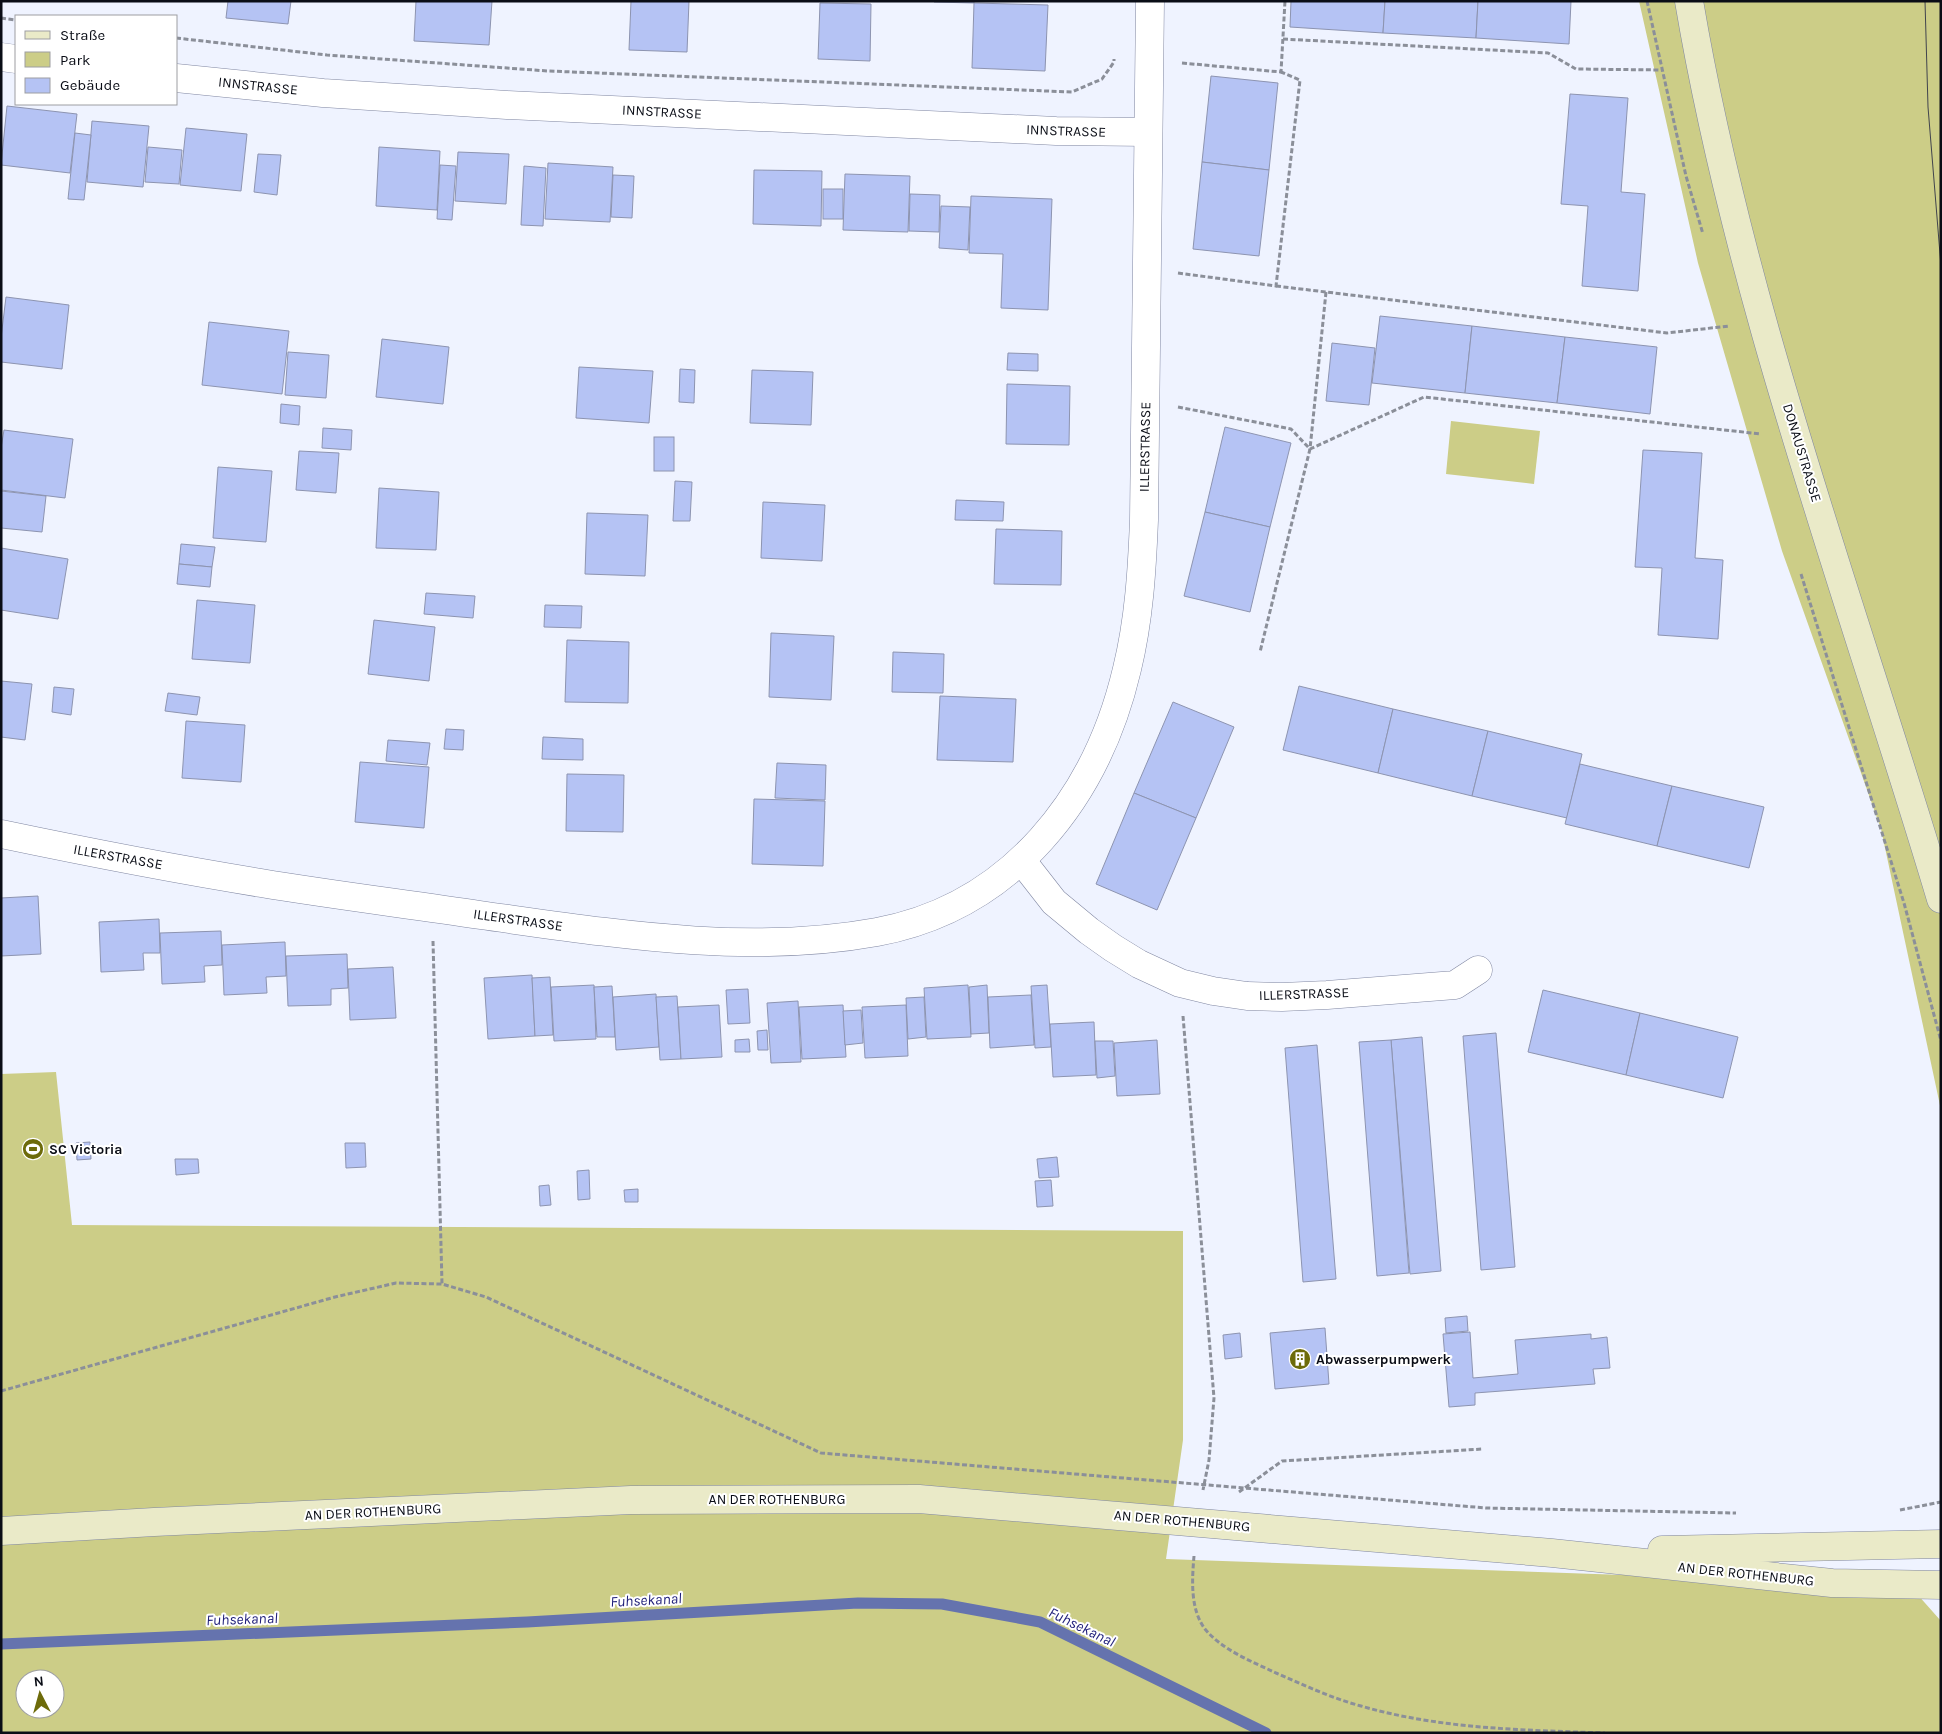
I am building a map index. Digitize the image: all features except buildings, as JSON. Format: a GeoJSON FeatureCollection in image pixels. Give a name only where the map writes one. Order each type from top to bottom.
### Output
{"type":"FeatureCollection","features":[{"type":"Feature","properties":{"kind":"main road","name":"DONAUSTRASSE"},"geometry":{"type":"LineString","coordinates":[[1689,1],[1712,122],[1763,323],[1941,899]]}},
{"type":"Feature","properties":{"kind":"main road","name":"AN DER ROTHENBURG"},"geometry":{"type":"LineString","coordinates":[[1,1531],[164,1521],[641,1500],[919,1499],[1552,1552],[1832,1583],[1941,1585]]}},
{"type":"Feature","properties":{"kind":"main road","name":"AN DER ROTHENBURG"},"geometry":{"type":"LineString","coordinates":[[1552,1552],[1941,1544]]}},
{"type":"Feature","properties":{"kind":"street","name":"ILLERSTRASSE"},"geometry":{"type":"LineString","coordinates":[[1,834],[261,883],[432,908],[657,937],[756,943],[879,932],[934,915],[982,890],[1022,861],[1053,826],[1077,793],[1096,760],[1112,721],[1127,670],[1142,577],[1150,1]]}},
{"type":"Feature","properties":{"kind":"street"},"geometry":{"type":"LineString","coordinates":[[1,57],[15,59]]}},
{"type":"Feature","properties":{"kind":"street","name":"INNSTRASSE"},"geometry":{"type":"LineString","coordinates":[[178,78],[323,93],[507,105],[1046,131],[1148,132]]}},
{"type":"Feature","properties":{"kind":"street","name":"ILLERSTRASSE"},"geometry":{"type":"LineString","coordinates":[[1022,861],[1054,902],[1089,931],[1139,964],[1180,983],[1214,991],[1282,998],[1455,985],[1478,970]]}},
{"type":"Feature","properties":{"kind":"path"},"geometry":{"type":"LineString","coordinates":[[1281,72],[1285,1]]}},
{"type":"Feature","properties":{"kind":"path"},"geometry":{"type":"LineString","coordinates":[[1,18],[15,20]]}},
{"type":"Feature","properties":{"kind":"path"},"geometry":{"type":"LineString","coordinates":[[178,38],[326,55],[548,71],[1072,92],[1102,79],[1114,62],[1114,53]]}},
{"type":"Feature","properties":{"kind":"path"},"geometry":{"type":"LineString","coordinates":[[1283,39],[1548,53],[1576,69],[1662,70]]}},
{"type":"Feature","properties":{"kind":"path"},"geometry":{"type":"LineString","coordinates":[[1149,60],[1281,72],[1300,80],[1276,286]]}},
{"type":"Feature","properties":{"kind":"path"},"geometry":{"type":"LineString","coordinates":[[1146,268],[1276,286],[1667,333],[1730,326]]}},
{"type":"Feature","properties":{"kind":"path"},"geometry":{"type":"LineString","coordinates":[[1260,652],[1310,449],[1326,292]]}},
{"type":"Feature","properties":{"kind":"path"},"geometry":{"type":"LineString","coordinates":[[1310,449],[1424,397],[1761,434]]}},
{"type":"Feature","properties":{"kind":"path"},"geometry":{"type":"LineString","coordinates":[[1145,401],[1292,429],[1310,449]]}},
{"type":"Feature","properties":{"kind":"path"},"geometry":{"type":"LineString","coordinates":[[432,908],[442,1284]]}},
{"type":"Feature","properties":{"kind":"path"},"geometry":{"type":"LineString","coordinates":[[1180,983],[1214,1398],[1209,1460],[1204,1484]]}},
{"type":"Feature","properties":{"kind":"path"},"geometry":{"type":"LineString","coordinates":[[1,1391],[335,1297],[396,1284],[442,1284],[486,1296],[821,1453],[1486,1508],[1742,1513]]}},
{"type":"Feature","properties":{"kind":"path"},"geometry":{"type":"LineString","coordinates":[[1237,1493],[1282,1460],[1483,1449]]}},
{"type":"Feature","properties":{"kind":"path"},"geometry":{"type":"LineString","coordinates":[[1891,1510],[1901,1510],[1941,1502]]}},
{"type":"Feature","properties":{"kind":"path"},"geometry":{"type":"LineString","coordinates":[[1198,1522],[1193,1592],[1196,1612],[1205,1629],[1223,1645],[1262,1666],[1318,1692],[1360,1706],[1405,1716],[1448,1724],[1495,1729],[1605,1733]]}},
{"type":"Feature","properties":{"kind":"green space"},"geometry":{"type":"Polygon","coordinates":[[[1639,1],[1941,1],[1941,1110],[1881,829],[1782,551],[1698,263],[1639,1]]]}},
{"type":"Feature","properties":{"kind":"green space"},"geometry":{"type":"Polygon","coordinates":[[[1451,421],[1540,431],[1534,484],[1446,474],[1451,421]]]}},
{"type":"Feature","properties":{"kind":"green space"},"geometry":{"type":"Polygon","coordinates":[[[56,1072],[72,1225],[1183,1231],[1183,1440],[1166,1559],[1909,1585],[1941,1621],[1941,1733],[1,1733],[1,1074],[56,1072]]]}},
{"type":"Feature","properties":{"kind":"waterway","name":"Fuhsekanal"},"geometry":{"type":"LineString","coordinates":[[1,1644],[527,1622],[858,1603],[942,1604],[1040,1622],[1266,1733]]}},
{"type":"Feature","properties":{"kind":"tram line"},"geometry":{"type":"LineString","coordinates":[[1925,1],[1928,107],[1941,266]]}},
{"type":"Feature","properties":{"kind":"place","name":"SC Victoria"},"geometry":{"type":"Point","coordinates":[33,1149]}},
{"type":"Feature","properties":{"kind":"place","name":"Abwasserpumpwerk"},"geometry":{"type":"Point","coordinates":[1300,1359]}}]}
